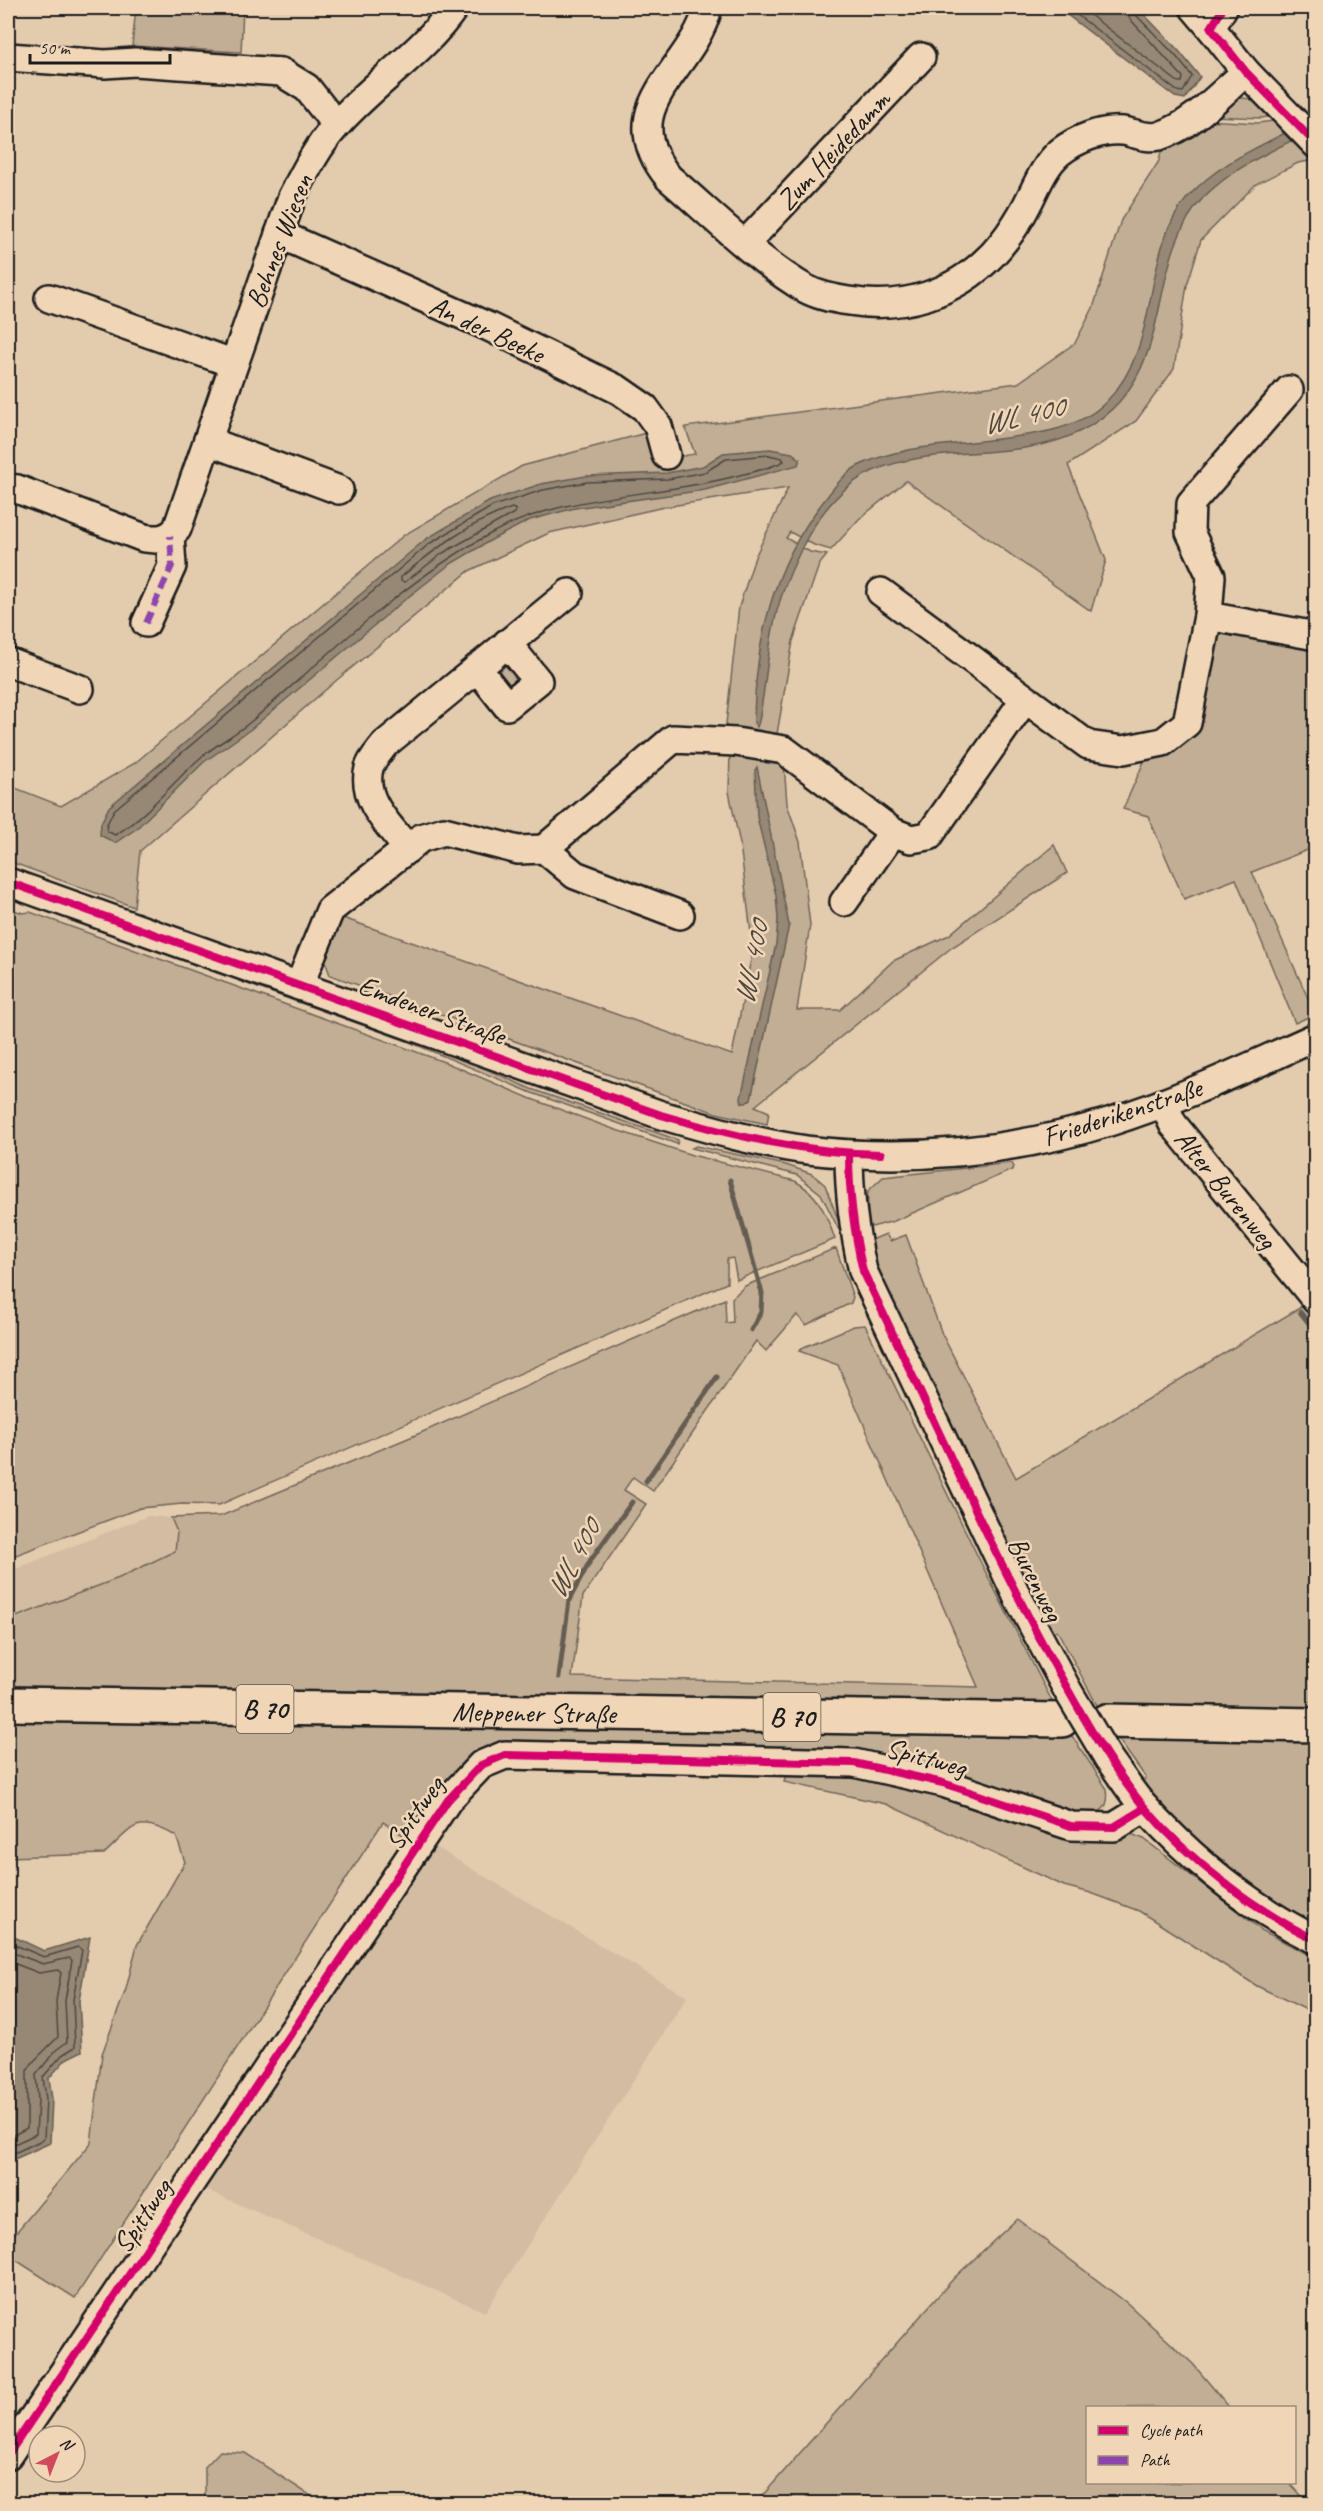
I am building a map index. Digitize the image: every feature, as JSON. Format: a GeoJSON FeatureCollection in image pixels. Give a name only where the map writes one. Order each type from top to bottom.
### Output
{"type":"FeatureCollection","features":[{"type":"Feature","properties":{"kind":"main road","name":"Meppener Straße"},"geometry":{"type":"LineString","coordinates":[[8,1704],[1065,1705]]}},
{"type":"Feature","properties":{"kind":"main road"},"geometry":{"type":"LineString","coordinates":[[1107,1721],[1316,1725]]}},
{"type":"Feature","properties":{"kind":"street","name":"Behnes Wiesen"},"geometry":{"type":"LineString","coordinates":[[170,536],[182,520],[232,363],[292,197],[302,176],[313,156],[336,125],[423,44],[454,8]]}},
{"type":"Feature","properties":{"kind":"street"},"geometry":{"type":"LineString","coordinates":[[708,8],[690,45],[650,107],[646,124],[648,142],[655,162],[669,178],[784,275],[808,290],[831,298],[871,305],[907,303],[935,294],[961,281],[994,252],[1022,214],[1048,165],[1058,154],[1075,142],[1099,133],[1123,131],[1156,137],[1172,131],[1246,72]]}},
{"type":"Feature","properties":{"kind":"street"},"geometry":{"type":"LineString","coordinates":[[1194,8],[1217,18],[1246,72],[1289,119],[1314,142]]}},
{"type":"Feature","properties":{"kind":"street"},"geometry":{"type":"LineString","coordinates":[[8,57],[105,64],[135,62],[281,72],[307,87],[336,125]]}},
{"type":"Feature","properties":{"kind":"street","name":"Zum Heidedamm"},"geometry":{"type":"LineString","coordinates":[[746,243],[921,57]]}},
{"type":"Feature","properties":{"kind":"street","name":"An der Beeke"},"geometry":{"type":"LineString","coordinates":[[279,234],[487,326],[619,390],[645,408],[658,426],[666,454]]}},
{"type":"Feature","properties":{"kind":"street"},"geometry":{"type":"LineString","coordinates":[[49,298],[232,363]]}},
{"type":"Feature","properties":{"kind":"street"},"geometry":{"type":"LineString","coordinates":[[881,592],[1088,746],[1123,750],[1163,742],[1187,723],[1208,616],[1211,576],[1190,532],[1191,504],[1289,390]]}},
{"type":"Feature","properties":{"kind":"street"},"geometry":{"type":"LineString","coordinates":[[208,441],[339,490]]}},
{"type":"Feature","properties":{"kind":"street"},"geometry":{"type":"LineString","coordinates":[[8,488],[17,489],[144,538],[158,540],[170,536],[172,566],[146,623]]}},
{"type":"Feature","properties":{"kind":"street"},"geometry":{"type":"LineString","coordinates":[[408,849],[376,808],[368,791],[369,766],[385,744],[569,593]]}},
{"type":"Feature","properties":{"kind":"street"},"geometry":{"type":"LineString","coordinates":[[1208,616],[1316,636]]}},
{"type":"Feature","properties":{"kind":"street"},"geometry":{"type":"LineString","coordinates":[[477,668],[507,705],[538,681],[507,643]]}},
{"type":"Feature","properties":{"kind":"street"},"geometry":{"type":"LineString","coordinates":[[8,662],[80,689]]}},
{"type":"Feature","properties":{"kind":"street"},"geometry":{"type":"LineString","coordinates":[[299,986],[330,910],[421,838],[444,831],[518,850],[543,849],[673,739],[736,742],[784,750],[893,832],[911,839],[929,836],[1025,699]]}},
{"type":"Feature","properties":{"kind":"street"},"geometry":{"type":"LineString","coordinates":[[844,902],[893,832]]}},
{"type":"Feature","properties":{"kind":"street"},"geometry":{"type":"LineString","coordinates":[[543,849],[575,875],[680,915]]}},
{"type":"Feature","properties":{"kind":"street","name":"Emdener Straße"},"geometry":{"type":"LineString","coordinates":[[8,882],[661,1115],[742,1138],[807,1150],[849,1154]]}},
{"type":"Feature","properties":{"kind":"street","name":"Friederikenstraße"},"geometry":{"type":"LineString","coordinates":[[849,1154],[938,1154],[997,1148],[1058,1137],[1110,1122],[1163,1102],[1316,1038]]}},
{"type":"Feature","properties":{"kind":"street","name":"Alter Burenweg"},"geometry":{"type":"LineString","coordinates":[[1163,1102],[1173,1124],[1316,1300]]}},
{"type":"Feature","properties":{"kind":"street","name":"Burenweg"},"geometry":{"type":"LineString","coordinates":[[849,1154],[849,1192],[855,1238],[863,1271],[1017,1596],[1065,1705],[1145,1808],[1210,1871],[1276,1921],[1316,1940]]}},
{"type":"Feature","properties":{"kind":"street","name":"Spittweg"},"geometry":{"type":"LineString","coordinates":[[8,2456],[448,1800],[469,1774],[481,1765],[505,1755],[855,1762],[943,1783],[1071,1826],[1114,1827],[1145,1808]]}},
{"type":"Feature","properties":{"kind":"shaded area"},"geometry":{"type":"Polygon","coordinates":[[[136,8],[243,8],[241,52],[132,46],[136,8]]]}},
{"type":"Feature","properties":{"kind":"shaded area"},"geometry":{"type":"Polygon","coordinates":[[[1254,99],[1276,115],[1262,118],[1212,116],[1230,100],[1254,99]]]}},
{"type":"Feature","properties":{"kind":"shaded area"},"geometry":{"type":"Polygon","coordinates":[[[1206,120],[1258,123],[1281,120],[1315,153],[1315,160],[1298,163],[1256,184],[1201,240],[1187,285],[1174,369],[1136,421],[1068,465],[1106,560],[1091,611],[906,481],[859,519],[831,550],[814,545],[790,532],[786,538],[810,552],[827,555],[819,565],[793,641],[776,740],[725,733],[739,607],[755,557],[788,488],[664,507],[549,533],[469,571],[338,679],[140,851],[134,907],[8,861],[8,785],[61,806],[135,763],[404,535],[522,466],[646,433],[653,461],[695,454],[685,427],[1018,383],[1075,343],[1093,308],[1121,220],[1159,161],[1162,147],[1206,120]]]}},
{"type":"Feature","properties":{"kind":"shaded area"},"geometry":{"type":"Polygon","coordinates":[[[1220,628],[1315,645],[1315,847],[1252,872],[1315,1014],[1295,1023],[1236,879],[1184,899],[1148,816],[1123,809],[1147,755],[1196,715],[1220,628]]]}},
{"type":"Feature","properties":{"kind":"shaded area"},"geometry":{"type":"Polygon","coordinates":[[[505,666],[511,666],[520,680],[507,690],[496,675],[505,666]]]}},
{"type":"Feature","properties":{"kind":"shaded area"},"geometry":{"type":"Polygon","coordinates":[[[730,752],[774,758],[784,764],[787,804],[800,842],[810,925],[797,1010],[840,1010],[893,961],[949,935],[1054,845],[1067,873],[951,948],[755,1106],[769,1112],[767,1124],[716,1113],[330,975],[325,961],[336,928],[343,918],[732,1055],[753,949],[740,844],[729,792],[730,752]]]}},
{"type":"Feature","properties":{"kind":"shaded area"},"geometry":{"type":"Polygon","coordinates":[[[11,895],[228,970],[226,976],[31,906],[11,895]]]}},
{"type":"Feature","properties":{"kind":"shaded area"},"geometry":{"type":"Polygon","coordinates":[[[8,908],[23,913],[30,912],[447,1063],[529,1098],[613,1129],[692,1155],[795,1181],[816,1198],[825,1213],[835,1239],[737,1280],[733,1258],[727,1259],[727,1283],[219,1505],[182,1504],[140,1508],[8,1558],[8,908]]]}},
{"type":"Feature","properties":{"kind":"shaded area"},"geometry":{"type":"Polygon","coordinates":[[[241,975],[443,1050],[531,1089],[678,1140],[677,1144],[532,1093],[407,1041],[239,981],[241,975]]]}},
{"type":"Feature","properties":{"kind":"shaded area"},"geometry":{"type":"Polygon","coordinates":[[[696,1146],[786,1165],[812,1174],[825,1185],[842,1230],[839,1230],[821,1194],[797,1175],[692,1148],[696,1146]]]}},
{"type":"Feature","properties":{"kind":"shaded area"},"geometry":{"type":"Polygon","coordinates":[[[1012,1163],[1014,1167],[1012,1170],[894,1221],[872,1227],[867,1224],[868,1191],[883,1177],[1012,1163]]]}},
{"type":"Feature","properties":{"kind":"shaded area"},"geometry":{"type":"Polygon","coordinates":[[[886,1234],[890,1241],[906,1235],[942,1334],[1016,1478],[1306,1304],[1316,1317],[1315,1710],[1098,1707],[1057,1630],[1049,1634],[885,1293],[871,1254],[869,1241],[886,1234]]]}},
{"type":"Feature","properties":{"kind":"shaded area"},"geometry":{"type":"Polygon","coordinates":[[[836,1248],[853,1297],[851,1303],[806,1325],[797,1315],[766,1351],[756,1341],[653,1491],[633,1477],[624,1490],[646,1504],[583,1596],[572,1677],[978,1687],[838,1365],[799,1351],[854,1326],[865,1325],[982,1565],[1055,1707],[8,1690],[8,1620],[119,1578],[175,1551],[177,1532],[171,1518],[221,1516],[418,1434],[725,1299],[726,1323],[733,1322],[732,1298],[745,1286],[836,1248]]]}},
{"type":"Feature","properties":{"kind":"shaded area"},"geometry":{"type":"Polygon","coordinates":[[[148,1516],[171,1518],[177,1532],[175,1551],[119,1578],[8,1620],[8,1572],[148,1516]]]}},
{"type":"Feature","properties":{"kind":"shaded area"},"geometry":{"type":"Polygon","coordinates":[[[8,1718],[1068,1735],[1072,1736],[1107,1789],[1108,1796],[1103,1809],[1082,1816],[936,1771],[505,1746],[412,1841],[383,1822],[75,2298],[8,2255],[8,2242],[91,2143],[102,2054],[126,1989],[137,1945],[185,1862],[176,1836],[163,1829],[144,1825],[130,1830],[104,1854],[8,1857],[8,1718]]]}},
{"type":"Feature","properties":{"kind":"shaded area"},"geometry":{"type":"Polygon","coordinates":[[[1116,1736],[1315,1738],[1315,1927],[1291,1915],[1216,1862],[1140,1784],[1146,1778],[1116,1736]]]}},
{"type":"Feature","properties":{"kind":"shaded area"},"geometry":{"type":"Polygon","coordinates":[[[853,1772],[1109,1835],[1131,1834],[1144,1839],[1263,1931],[1315,1958],[1315,2014],[1257,1986],[1139,1911],[1091,1893],[1064,1886],[886,1804],[784,1782],[786,1773],[853,1772]]]}},
{"type":"Feature","properties":{"kind":"shaded area"},"geometry":{"type":"Polygon","coordinates":[[[427,1842],[687,1997],[485,2312],[204,2189],[427,1842]]]}},
{"type":"Feature","properties":{"kind":"shaded area"},"geometry":{"type":"Polygon","coordinates":[[[1017,2219],[1127,2303],[1193,2364],[1228,2406],[1086,2406],[1086,2484],[1291,2484],[1308,2503],[756,2503],[954,2278],[1017,2219]]]}},
{"type":"Feature","properties":{"kind":"shaded area"},"geometry":{"type":"Polygon","coordinates":[[[220,2451],[245,2453],[322,2503],[205,2503],[205,2467],[220,2451]]]}},
{"type":"Feature","properties":{"kind":"water"},"geometry":{"type":"Polygon","coordinates":[[[1058,8],[1138,8],[1200,77],[1185,99],[1175,97],[1058,8]]]}},
{"type":"Feature","properties":{"kind":"water"},"geometry":{"type":"Polygon","coordinates":[[[1315,117],[1315,128],[1256,159],[1228,177],[1203,198],[1186,221],[1167,273],[1147,354],[1136,379],[1119,402],[1093,424],[1064,438],[1033,447],[904,461],[863,476],[835,499],[819,518],[807,538],[781,598],[771,638],[757,727],[754,723],[758,663],[770,606],[779,579],[805,527],[839,482],[858,466],[889,454],[1036,434],[1066,426],[1094,412],[1106,402],[1124,379],[1136,354],[1162,246],[1172,221],[1187,198],[1215,172],[1315,117]]]}},
{"type":"Feature","properties":{"kind":"water"},"geometry":{"type":"Polygon","coordinates":[[[770,449],[792,453],[800,459],[798,465],[705,490],[575,508],[530,520],[493,539],[449,565],[251,729],[204,762],[136,829],[115,843],[100,835],[101,823],[109,807],[426,539],[490,501],[541,484],[586,476],[667,473],[703,466],[723,453],[770,449]]]}},
{"type":"Feature","properties":{"kind":"water"},"geometry":{"type":"Polygon","coordinates":[[[757,767],[789,925],[751,1099],[742,1103],[741,1098],[776,944],[778,919],[776,895],[757,817],[755,770],[757,767]]]}},
{"type":"Feature","properties":{"kind":"water"},"geometry":{"type":"Polygon","coordinates":[[[8,1934],[44,1951],[90,1937],[79,2001],[82,2051],[66,2059],[49,2078],[52,2099],[50,2143],[8,2162],[8,1934]]]}},
{"type":"Feature","properties":{"kind":"waterway"},"geometry":{"type":"LineString","coordinates":[[730,1180],[762,1293],[761,1312],[751,1330]]}},
{"type":"Feature","properties":{"kind":"waterway"},"geometry":{"type":"LineString","coordinates":[[1300,1312],[1316,1332]]}},
{"type":"Feature","properties":{"kind":"waterway","name":"WL 400"},"geometry":{"type":"LineString","coordinates":[[646,1481],[717,1377]]}},
{"type":"Feature","properties":{"kind":"waterway","name":"WL 400"},"geometry":{"type":"LineString","coordinates":[[559,1677],[569,1600],[590,1561],[632,1502]]}},
{"type":"Feature","properties":{"kind":"marked path"},"geometry":{"type":"LineString","coordinates":[[146,623],[172,566],[170,536]]}},
{"type":"Feature","properties":{"kind":"cycle path"},"geometry":{"type":"LineString","coordinates":[[1223,8],[1211,28],[1246,72],[1316,144]]}},
{"type":"Feature","properties":{"kind":"cycle path"},"geometry":{"type":"LineString","coordinates":[[8,882],[661,1115],[715,1130],[797,1147],[881,1154]]}},
{"type":"Feature","properties":{"kind":"cycle path"},"geometry":{"type":"LineString","coordinates":[[849,1154],[853,1213],[863,1271],[998,1557],[1046,1650],[1092,1731],[1130,1790],[1182,1847],[1246,1899],[1316,1940]]}},
{"type":"Feature","properties":{"kind":"cycle path"},"geometry":{"type":"LineString","coordinates":[[8,2455],[448,1800],[481,1765],[505,1755],[854,1763],[943,1783],[1071,1826],[1114,1827],[1145,1808]]}}]}
